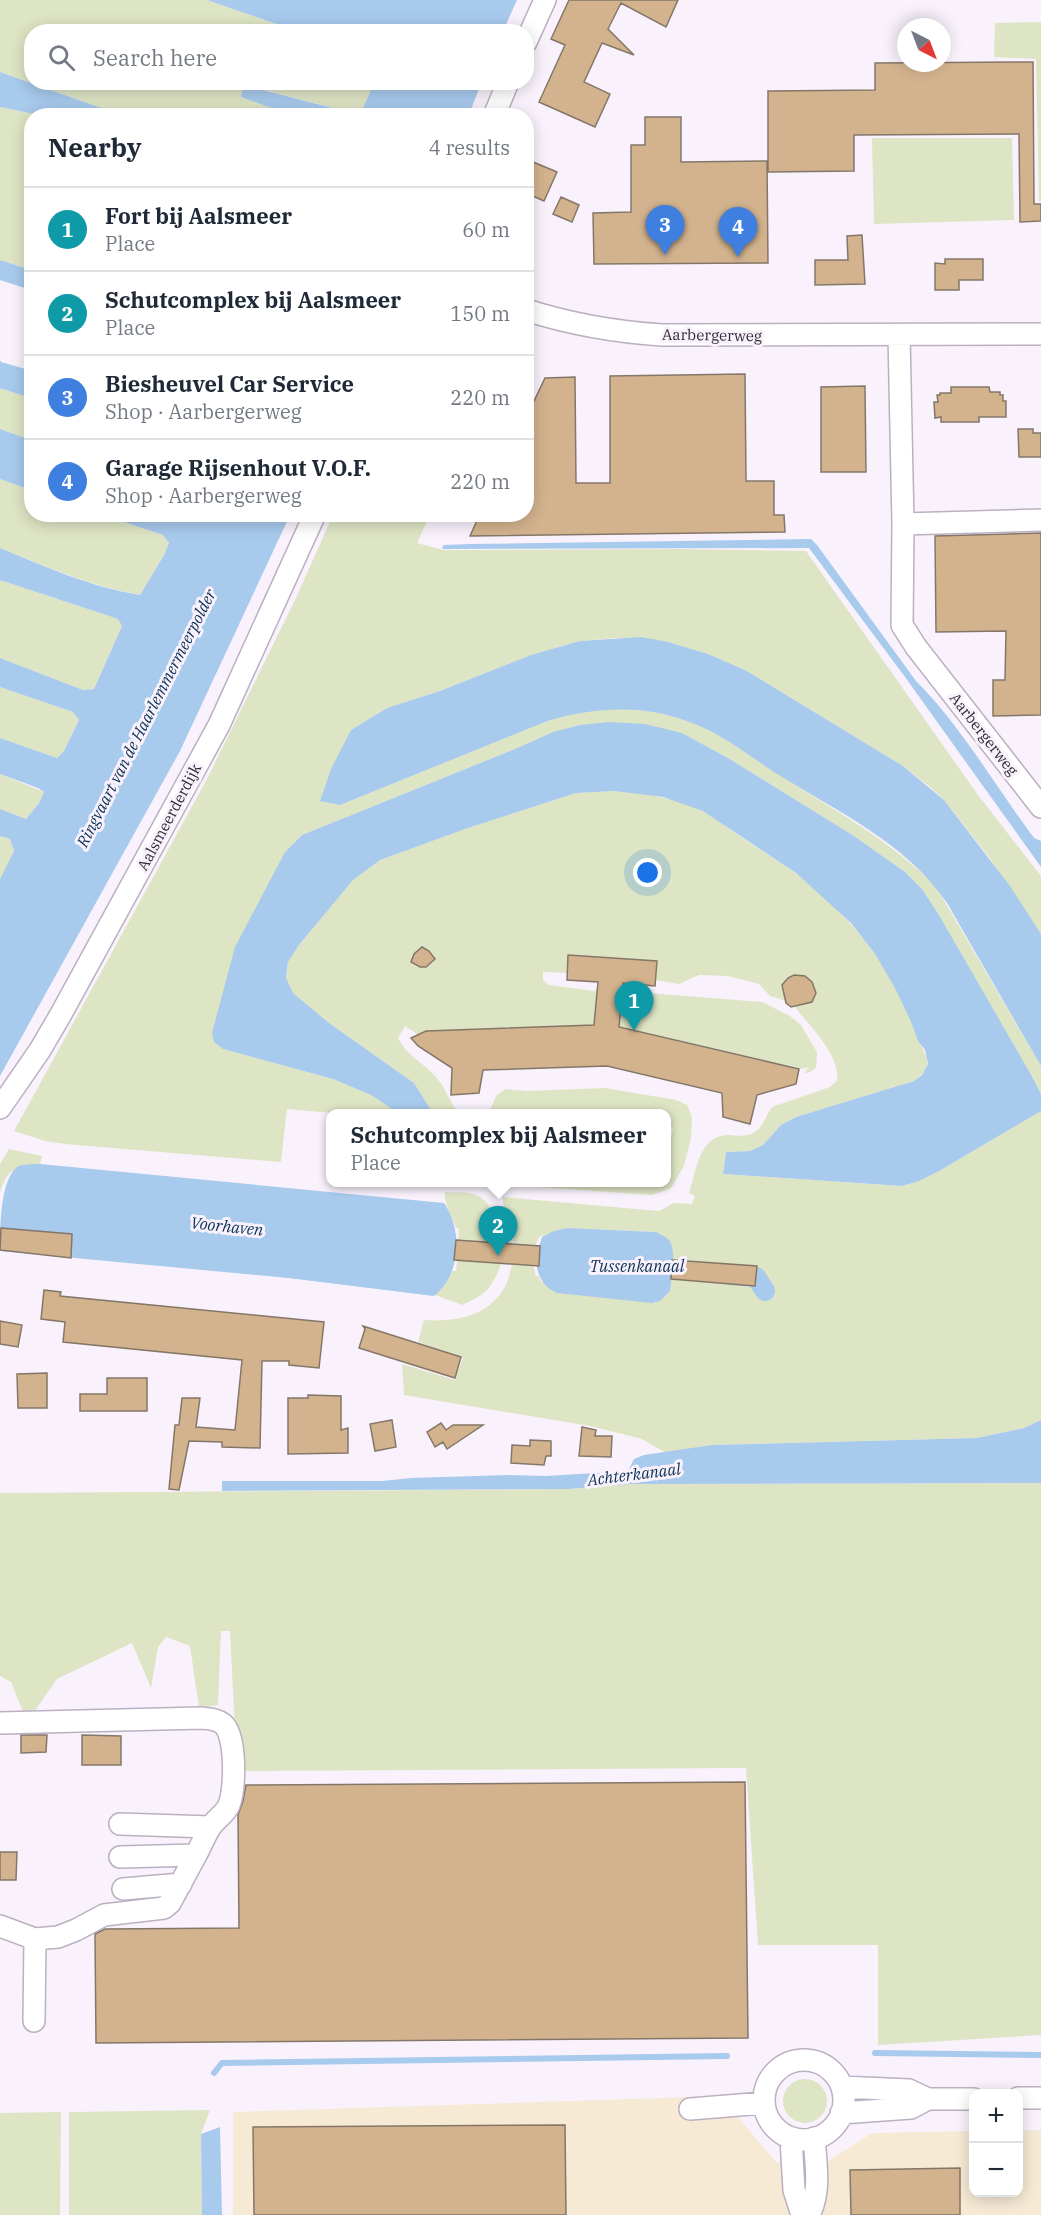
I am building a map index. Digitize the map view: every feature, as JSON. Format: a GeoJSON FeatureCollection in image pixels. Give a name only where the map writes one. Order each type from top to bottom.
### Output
{"type":"FeatureCollection","features":[{"type":"Feature","properties":{"kind":"street"},"geometry":{"type":"LineString","coordinates":[[534,24],[545,0]]}},
{"type":"Feature","properties":{"kind":"street"},"geometry":{"type":"LineString","coordinates":[[497,108],[505,90]]}},
{"type":"Feature","properties":{"kind":"street","name":"Aarbergerweg"},"geometry":{"type":"LineString","coordinates":[[534,312],[598,327],[653,335],[1041,334]]}},
{"type":"Feature","properties":{"kind":"street","name":"Aarbergerweg"},"geometry":{"type":"LineString","coordinates":[[899,335],[903,524],[902,625],[916,647],[1041,807]]}},
{"type":"Feature","properties":{"kind":"street"},"geometry":{"type":"LineString","coordinates":[[903,524],[1041,520]]}},
{"type":"Feature","properties":{"kind":"street","name":"Aalsmeerderdijk"},"geometry":{"type":"LineString","coordinates":[[0,1108],[40,1050],[61,1014],[219,725],[311,522]]}},
{"type":"Feature","properties":{"kind":"street"},"geometry":{"type":"LineString","coordinates":[[0,1722],[215,1719],[229,1731],[234,1784],[229,1807],[210,1827],[181,1884],[170,1903],[164,1908],[104,1915],[58,1937],[35,1939],[0,1926]]}},
{"type":"Feature","properties":{"kind":"street"},"geometry":{"type":"LineString","coordinates":[[120,1824],[210,1827]]}},
{"type":"Feature","properties":{"kind":"street"},"geometry":{"type":"LineString","coordinates":[[120,1857],[196,1855]]}},
{"type":"Feature","properties":{"kind":"street"},"geometry":{"type":"LineString","coordinates":[[123,1889],[181,1884]]}},
{"type":"Feature","properties":{"kind":"street"},"geometry":{"type":"LineString","coordinates":[[34,2021],[35,1939]]}},
{"type":"Feature","properties":{"kind":"street"},"geometry":{"type":"LineString","coordinates":[[796,2061],[815,2061],[827,2067],[842,2087],[844,2101],[841,2113],[831,2128],[814,2138],[802,2140],[781,2133],[772,2125],[766,2114],[765,2090],[770,2078],[778,2068],[796,2061]]}},
{"type":"Feature","properties":{"kind":"street"},"geometry":{"type":"LineString","coordinates":[[842,2087],[909,2090],[928,2099],[969,2099]]}},
{"type":"Feature","properties":{"kind":"street"},"geometry":{"type":"LineString","coordinates":[[1023,2098],[1041,2098]]}},
{"type":"Feature","properties":{"kind":"street"},"geometry":{"type":"LineString","coordinates":[[841,2113],[911,2108],[928,2099]]}},
{"type":"Feature","properties":{"kind":"street"},"geometry":{"type":"LineString","coordinates":[[690,2109],[764,2103]]}},
{"type":"Feature","properties":{"kind":"street"},"geometry":{"type":"LineString","coordinates":[[791,2138],[794,2190],[802,2215]]}},
{"type":"Feature","properties":{"kind":"street"},"geometry":{"type":"LineString","coordinates":[[809,2215],[817,2190],[814,2138]]}},
{"type":"Feature","properties":{"kind":"shaded area"},"geometry":{"type":"Polygon","coordinates":[[[720,2096],[777,2163],[825,2163],[872,2133],[969,2131],[969,2197],[1023,2197],[1023,2130],[1041,2130],[1041,2215],[233,2215],[233,2112],[720,2096]]]}},
{"type":"Feature","properties":{"kind":"green space"},"geometry":{"type":"Polygon","coordinates":[[[0,0],[207,0],[277,24],[24,24],[24,81],[0,72],[0,0]]]}},
{"type":"Feature","properties":{"kind":"green space"},"geometry":{"type":"Polygon","coordinates":[[[1041,22],[1041,201],[1039,201],[1036,59],[994,57],[995,23],[1041,22]]]}},
{"type":"Feature","properties":{"kind":"green space"},"geometry":{"type":"Polygon","coordinates":[[[51,90],[243,90],[241,97],[272,108],[101,108],[51,90]]]}},
{"type":"Feature","properties":{"kind":"green space"},"geometry":{"type":"Polygon","coordinates":[[[264,90],[371,90],[364,108],[334,108],[264,90]]]}},
{"type":"Feature","properties":{"kind":"green space"},"geometry":{"type":"Polygon","coordinates":[[[0,107],[24,112],[24,268],[0,260],[0,107]]]}},
{"type":"Feature","properties":{"kind":"green space"},"geometry":{"type":"Polygon","coordinates":[[[872,138],[1012,138],[1014,220],[874,224],[872,138]]]}},
{"type":"Feature","properties":{"kind":"green space"},"geometry":{"type":"Polygon","coordinates":[[[0,388],[24,396],[24,438],[0,429],[0,388]]]}},
{"type":"Feature","properties":{"kind":"green space"},"geometry":{"type":"Polygon","coordinates":[[[0,479],[24,488],[24,522],[124,522],[163,535],[169,543],[140,595],[86,581],[0,548],[0,479]]]}},
{"type":"Feature","properties":{"kind":"green space"},"geometry":{"type":"Polygon","coordinates":[[[330,522],[427,522],[417,543],[443,550],[806,551],[978,795],[1041,876],[1041,934],[989,857],[944,800],[930,787],[903,766],[745,670],[708,654],[668,642],[615,638],[580,641],[531,655],[440,691],[387,708],[351,730],[340,805],[550,720],[573,714],[608,709],[637,710],[693,723],[737,746],[857,824],[905,858],[935,885],[1041,1066],[1041,1094],[939,915],[922,889],[905,872],[854,836],[728,758],[682,733],[553,732],[302,835],[285,852],[214,1042],[223,1049],[333,1079],[371,1095],[392,1109],[326,1109],[326,1112],[287,1109],[281,1162],[65,1144],[45,1141],[14,1131],[207,779],[295,600],[330,522]]]}},
{"type":"Feature","properties":{"kind":"green space"},"geometry":{"type":"Polygon","coordinates":[[[0,580],[118,619],[122,626],[94,689],[83,690],[0,658],[0,580]]]}},
{"type":"Feature","properties":{"kind":"green space"},"geometry":{"type":"Polygon","coordinates":[[[0,687],[73,712],[79,720],[64,751],[57,758],[0,738],[0,687]]]}},
{"type":"Feature","properties":{"kind":"green space"},"geometry":{"type":"Polygon","coordinates":[[[0,774],[44,792],[39,803],[26,819],[0,809],[0,774]]]}},
{"type":"Feature","properties":{"kind":"green space"},"geometry":{"type":"Polygon","coordinates":[[[614,791],[671,799],[693,806],[788,867],[832,905],[867,944],[896,987],[927,1058],[926,1068],[914,1081],[796,1117],[781,1125],[763,1145],[750,1151],[726,1152],[723,1174],[902,1186],[919,1181],[941,1170],[1041,1111],[1041,1420],[1024,1428],[977,1438],[712,1445],[666,1453],[642,1439],[590,1426],[404,1395],[402,1364],[455,1380],[463,1358],[418,1342],[424,1320],[447,1320],[470,1316],[490,1305],[505,1287],[512,1264],[533,1265],[536,1276],[542,1283],[663,1235],[656,1232],[567,1228],[539,1237],[535,1246],[514,1244],[503,1197],[659,1211],[674,1203],[692,1204],[695,1196],[689,1193],[697,1165],[705,1147],[711,1141],[719,1136],[743,1136],[753,1133],[759,1129],[772,1107],[830,1087],[837,1081],[835,1062],[830,1053],[818,1034],[796,1008],[783,986],[786,1001],[770,996],[759,984],[728,976],[699,975],[679,984],[656,980],[657,961],[569,955],[567,973],[543,972],[543,980],[549,985],[594,991],[598,989],[594,1025],[426,1031],[420,1036],[405,1026],[398,1038],[402,1045],[434,1075],[456,1109],[430,1109],[414,1083],[329,1023],[293,993],[286,978],[288,962],[299,945],[353,879],[380,860],[468,828],[576,793],[614,791]]]}},
{"type":"Feature","properties":{"kind":"green space"},"geometry":{"type":"Polygon","coordinates":[[[0,836],[10,839],[14,852],[0,879],[0,836]]]}},
{"type":"Feature","properties":{"kind":"green space"},"geometry":{"type":"Polygon","coordinates":[[[622,991],[762,1002],[790,1016],[801,1025],[817,1052],[816,1068],[804,1074],[809,1067],[792,1071],[790,1067],[619,1027],[622,991]]]}},
{"type":"Feature","properties":{"kind":"green space"},"geometry":{"type":"Polygon","coordinates":[[[605,1088],[676,1100],[687,1105],[692,1117],[691,1138],[684,1166],[671,1188],[652,1195],[541,1187],[671,1187],[673,1129],[671,1109],[491,1109],[496,1096],[505,1089],[527,1091],[605,1088]]]}},
{"type":"Feature","properties":{"kind":"green space"},"geometry":{"type":"Polygon","coordinates":[[[9,1149],[42,1156],[40,1164],[19,1167],[10,1173],[0,1193],[0,1164],[9,1149]]]}},
{"type":"Feature","properties":{"kind":"green space"},"geometry":{"type":"Polygon","coordinates":[[[445,1192],[471,1193],[484,1200],[495,1218],[504,1245],[458,1241],[459,1229],[456,1228],[449,1210],[445,1192]]]}},
{"type":"Feature","properties":{"kind":"green space"},"geometry":{"type":"Polygon","coordinates":[[[457,1260],[502,1262],[488,1289],[462,1305],[435,1295],[453,1271],[456,1271],[457,1260]]]}},
{"type":"Feature","properties":{"kind":"green space"},"geometry":{"type":"Polygon","coordinates":[[[1041,1483],[1041,2035],[878,2045],[878,1945],[758,1945],[746,1768],[237,1771],[230,1631],[221,1631],[218,1705],[199,1708],[190,1646],[166,1637],[158,1647],[151,1688],[132,1643],[57,1679],[27,1722],[11,1682],[0,1676],[0,1493],[568,1489],[633,1484],[1041,1483]]]}},
{"type":"Feature","properties":{"kind":"green space"},"geometry":{"type":"Polygon","coordinates":[[[805,2079],[814,2080],[821,2085],[826,2092],[826,2110],[821,2117],[814,2122],[805,2123],[796,2122],[789,2117],[784,2110],[783,2101],[784,2092],[789,2085],[796,2080],[805,2079]]]}},
{"type":"Feature","properties":{"kind":"green space"},"geometry":{"type":"Polygon","coordinates":[[[210,2110],[201,2134],[202,2215],[69,2215],[69,2112],[210,2110]]]}},
{"type":"Feature","properties":{"kind":"green space"},"geometry":{"type":"Polygon","coordinates":[[[61,2112],[60,2215],[0,2215],[0,2113],[61,2112]]]}},
{"type":"Feature","properties":{"kind":"water"},"geometry":{"type":"Polygon","coordinates":[[[207,0],[517,0],[506,24],[277,24],[207,0]]]}},
{"type":"Feature","properties":{"kind":"water"},"geometry":{"type":"Polygon","coordinates":[[[0,72],[24,81],[24,90],[51,90],[101,108],[24,108],[24,112],[0,107],[0,72]]]}},
{"type":"Feature","properties":{"kind":"water"},"geometry":{"type":"Polygon","coordinates":[[[242,90],[262,90],[333,108],[272,108],[241,97],[242,90]]]}},
{"type":"Feature","properties":{"kind":"water"},"geometry":{"type":"Polygon","coordinates":[[[371,90],[478,90],[472,108],[363,108],[371,90]]]}},
{"type":"Feature","properties":{"kind":"water"},"geometry":{"type":"Polygon","coordinates":[[[0,260],[24,268],[24,288],[0,280],[0,260]]]}},
{"type":"Feature","properties":{"kind":"water"},"geometry":{"type":"Polygon","coordinates":[[[0,360],[24,369],[24,396],[0,388],[0,360]]]}},
{"type":"Feature","properties":{"kind":"water"},"geometry":{"type":"Polygon","coordinates":[[[0,429],[24,438],[24,488],[0,479],[0,429]]]}},
{"type":"Feature","properties":{"kind":"water","name":"Ringvaart van de Haarlemmermeerpolder"},"geometry":{"type":"Polygon","coordinates":[[[124,522],[287,522],[180,751],[0,1076],[0,879],[14,851],[10,839],[0,836],[0,809],[26,819],[39,803],[44,792],[0,774],[0,738],[57,758],[64,751],[79,720],[73,712],[0,687],[0,658],[83,690],[94,689],[122,626],[118,619],[0,580],[0,548],[86,582],[140,595],[169,543],[163,535],[124,522]]]}},
{"type":"Feature","properties":{"kind":"water"},"geometry":{"type":"Polygon","coordinates":[[[811,539],[916,681],[963,737],[1034,838],[1041,841],[1041,867],[809,548],[442,548],[444,545],[470,544],[811,539]]]}},
{"type":"Feature","properties":{"kind":"water"},"geometry":{"type":"Polygon","coordinates":[[[641,637],[708,654],[745,670],[903,766],[944,800],[1010,886],[1041,934],[1041,1066],[947,903],[911,862],[868,829],[724,739],[692,723],[639,710],[586,712],[550,720],[340,805],[320,801],[331,769],[351,730],[387,708],[440,691],[531,655],[580,641],[641,637]]]}},
{"type":"Feature","properties":{"kind":"water"},"geometry":{"type":"Polygon","coordinates":[[[609,722],[645,724],[682,733],[728,758],[854,836],[905,872],[922,889],[939,915],[1030,1073],[1041,1094],[1041,1111],[941,1170],[919,1181],[902,1186],[723,1174],[726,1152],[750,1151],[763,1145],[781,1125],[796,1117],[914,1081],[922,1075],[928,1064],[925,1050],[918,1041],[895,988],[875,954],[851,923],[796,873],[703,811],[663,797],[614,791],[576,793],[468,828],[380,860],[353,880],[299,945],[288,962],[286,978],[293,993],[329,1023],[414,1083],[430,1109],[392,1109],[371,1095],[333,1079],[223,1049],[214,1042],[212,1033],[235,947],[285,852],[302,835],[553,732],[580,725],[609,722]]]}},
{"type":"Feature","properties":{"kind":"water","name":"Voorhaven"},"geometry":{"type":"Polygon","coordinates":[[[40,1164],[444,1203],[454,1226],[456,1252],[454,1264],[450,1276],[434,1296],[288,1278],[0,1251],[2,1205],[11,1174],[17,1167],[40,1164]]]}},
{"type":"Feature","properties":{"kind":"water","name":"Tussenkanaal"},"geometry":{"type":"Polygon","coordinates":[[[567,1228],[656,1232],[663,1236],[669,1240],[673,1250],[670,1291],[660,1301],[652,1303],[557,1293],[551,1290],[539,1275],[536,1248],[542,1237],[567,1228]]]}},
{"type":"Feature","properties":{"kind":"water","name":"Achterkanaal"},"geometry":{"type":"Polygon","coordinates":[[[1041,1420],[1041,1483],[633,1484],[568,1489],[222,1491],[222,1481],[382,1481],[411,1478],[546,1476],[628,1471],[634,1459],[644,1455],[712,1445],[977,1438],[1024,1428],[1041,1420]]]}},
{"type":"Feature","properties":{"kind":"water"},"geometry":{"type":"Polygon","coordinates":[[[220,2127],[222,2215],[202,2215],[201,2134],[220,2127]]]}},
{"type":"Feature","properties":{"kind":"building"},"geometry":{"type":"Polygon","coordinates":[[[569,0],[678,0],[666,27],[621,3],[608,29],[634,55],[602,43],[584,82],[610,94],[595,127],[539,102],[565,45],[551,39],[569,0]]]}},
{"type":"Feature","properties":{"kind":"building"},"geometry":{"type":"Polygon","coordinates":[[[1033,62],[1034,204],[1041,204],[1041,221],[1020,222],[1019,134],[854,135],[854,171],[768,172],[768,91],[875,90],[875,63],[897,63],[897,72],[951,72],[951,63],[1033,62]]]}},
{"type":"Feature","properties":{"kind":"building"},"geometry":{"type":"Polygon","coordinates":[[[645,117],[681,117],[681,162],[767,161],[768,263],[594,264],[593,213],[631,212],[631,145],[645,145],[645,117]]]}},
{"type":"Feature","properties":{"kind":"building"},"geometry":{"type":"Polygon","coordinates":[[[534,162],[557,172],[544,201],[534,197],[534,162]]]}},
{"type":"Feature","properties":{"kind":"building"},"geometry":{"type":"Polygon","coordinates":[[[561,197],[579,205],[572,222],[553,214],[561,197]]]}},
{"type":"Feature","properties":{"kind":"building"},"geometry":{"type":"Polygon","coordinates":[[[862,235],[865,284],[815,285],[815,260],[848,260],[847,236],[862,235]]]}},
{"type":"Feature","properties":{"kind":"building"},"geometry":{"type":"Polygon","coordinates":[[[945,259],[983,259],[983,280],[959,280],[959,290],[935,290],[935,263],[945,264],[945,259]]]}},
{"type":"Feature","properties":{"kind":"building"},"geometry":{"type":"Polygon","coordinates":[[[745,374],[746,481],[774,481],[774,515],[784,515],[785,532],[470,536],[476,522],[534,522],[534,401],[545,378],[575,377],[576,483],[610,483],[610,376],[745,374]]]}},
{"type":"Feature","properties":{"kind":"building"},"geometry":{"type":"Polygon","coordinates":[[[865,386],[866,472],[821,472],[821,387],[865,386]]]}},
{"type":"Feature","properties":{"kind":"building"},"geometry":{"type":"Polygon","coordinates":[[[951,387],[989,387],[990,392],[1000,392],[1000,395],[1003,395],[1003,401],[1006,401],[1006,417],[979,417],[979,422],[941,422],[941,417],[935,418],[934,402],[938,402],[937,395],[940,393],[951,393],[951,387]]]}},
{"type":"Feature","properties":{"kind":"building"},"geometry":{"type":"Polygon","coordinates":[[[1018,429],[1033,429],[1033,433],[1041,433],[1041,457],[1019,457],[1018,429]]]}},
{"type":"Feature","properties":{"kind":"building"},"geometry":{"type":"Polygon","coordinates":[[[1041,533],[1041,715],[993,716],[993,680],[1005,680],[1006,631],[936,632],[935,536],[1041,533]]]}},
{"type":"Feature","properties":{"kind":"building"},"geometry":{"type":"Polygon","coordinates":[[[422,947],[429,951],[435,959],[426,967],[420,967],[411,962],[414,954],[422,947]]]}},
{"type":"Feature","properties":{"kind":"building"},"geometry":{"type":"Polygon","coordinates":[[[568,955],[657,961],[655,986],[623,983],[619,1027],[799,1069],[796,1084],[757,1095],[750,1124],[723,1117],[722,1093],[607,1066],[483,1070],[479,1093],[451,1095],[452,1068],[418,1046],[411,1038],[426,1031],[594,1025],[598,982],[567,980],[568,955]]]}},
{"type":"Feature","properties":{"kind":"building"},"geometry":{"type":"Polygon","coordinates":[[[794,975],[805,976],[812,982],[816,993],[812,1002],[791,1007],[786,1003],[782,985],[794,975]]]}},
{"type":"Feature","properties":{"kind":"building"},"geometry":{"type":"Polygon","coordinates":[[[1,1228],[72,1234],[71,1258],[0,1250],[1,1228]]]}},
{"type":"Feature","properties":{"kind":"building"},"geometry":{"type":"Polygon","coordinates":[[[456,1240],[540,1246],[539,1266],[454,1260],[456,1240]]]}},
{"type":"Feature","properties":{"kind":"building"},"geometry":{"type":"Polygon","coordinates":[[[672,1260],[757,1266],[755,1286],[671,1279],[672,1260]]]}},
{"type":"Feature","properties":{"kind":"building"},"geometry":{"type":"Polygon","coordinates":[[[44,1290],[61,1292],[60,1296],[324,1322],[319,1368],[289,1365],[289,1361],[262,1361],[260,1448],[222,1447],[222,1442],[189,1441],[179,1490],[169,1489],[175,1425],[179,1425],[182,1398],[200,1398],[196,1427],[235,1430],[242,1360],[63,1342],[65,1322],[41,1319],[44,1290]]]}},
{"type":"Feature","properties":{"kind":"building"},"geometry":{"type":"Polygon","coordinates":[[[0,1321],[22,1325],[18,1347],[0,1344],[0,1321]]]}},
{"type":"Feature","properties":{"kind":"building"},"geometry":{"type":"Polygon","coordinates":[[[363,1326],[461,1357],[455,1378],[359,1348],[365,1329],[363,1326]]]}},
{"type":"Feature","properties":{"kind":"building"},"geometry":{"type":"Polygon","coordinates":[[[47,1373],[47,1408],[18,1408],[17,1374],[47,1373]]]}},
{"type":"Feature","properties":{"kind":"building"},"geometry":{"type":"Polygon","coordinates":[[[107,1378],[147,1378],[147,1411],[80,1411],[80,1394],[107,1394],[107,1378]]]}},
{"type":"Feature","properties":{"kind":"building"},"geometry":{"type":"Polygon","coordinates":[[[308,1395],[341,1396],[341,1430],[348,1428],[348,1453],[288,1454],[288,1398],[308,1398],[308,1395]]]}},
{"type":"Feature","properties":{"kind":"building"},"geometry":{"type":"Polygon","coordinates":[[[392,1420],[396,1447],[375,1451],[370,1424],[392,1420]]]}},
{"type":"Feature","properties":{"kind":"building"},"geometry":{"type":"Polygon","coordinates":[[[441,1423],[446,1430],[453,1425],[483,1425],[447,1449],[443,1442],[435,1447],[427,1432],[441,1423]]]}},
{"type":"Feature","properties":{"kind":"building"},"geometry":{"type":"Polygon","coordinates":[[[582,1427],[596,1430],[595,1436],[612,1436],[611,1457],[579,1456],[582,1427]]]}},
{"type":"Feature","properties":{"kind":"building"},"geometry":{"type":"Polygon","coordinates":[[[530,1440],[551,1441],[551,1456],[546,1456],[544,1465],[511,1463],[512,1445],[530,1446],[530,1440]]]}},
{"type":"Feature","properties":{"kind":"building"},"geometry":{"type":"Polygon","coordinates":[[[21,1735],[47,1735],[46,1752],[21,1753],[21,1735]]]}},
{"type":"Feature","properties":{"kind":"building"},"geometry":{"type":"Polygon","coordinates":[[[82,1735],[121,1736],[121,1765],[82,1765],[82,1735]]]}},
{"type":"Feature","properties":{"kind":"building"},"geometry":{"type":"Polygon","coordinates":[[[745,1782],[748,2038],[96,2043],[95,1934],[105,1929],[239,1928],[238,1815],[246,1785],[745,1782]]]}},
{"type":"Feature","properties":{"kind":"building"},"geometry":{"type":"Polygon","coordinates":[[[0,1852],[17,1852],[16,1880],[0,1880],[0,1852]]]}},
{"type":"Feature","properties":{"kind":"building"},"geometry":{"type":"Polygon","coordinates":[[[565,2125],[566,2215],[254,2215],[253,2127],[565,2125]]]}},
{"type":"Feature","properties":{"kind":"building"},"geometry":{"type":"Polygon","coordinates":[[[960,2168],[960,2215],[851,2215],[850,2170],[960,2168]]]}},
{"type":"Feature","properties":{"kind":"waterway"},"geometry":{"type":"LineString","coordinates":[[730,1275],[756,1277],[765,1291]]}},
{"type":"Feature","properties":{"kind":"waterway"},"geometry":{"type":"LineString","coordinates":[[875,2053],[1041,2055]]}},
{"type":"Feature","properties":{"kind":"waterway"},"geometry":{"type":"LineString","coordinates":[[214,2073],[222,2063],[727,2056]]}},
{"type":"Feature","properties":{"kind":"place","name":"Biesheuvel Car Service"},"geometry":{"type":"Point","coordinates":[665,255]}},
{"type":"Feature","properties":{"kind":"place","name":"Garage Rijsenhout V.O.F."},"geometry":{"type":"Point","coordinates":[738,257]}},
{"type":"Feature","properties":{"kind":"place","name":"Fort bij Aalsmeer"},"geometry":{"type":"Point","coordinates":[634,1031]}},
{"type":"Feature","properties":{"kind":"place","name":"Schutcomplex bij Aalsmeer"},"geometry":{"type":"Point","coordinates":[498,1256]}}]}
